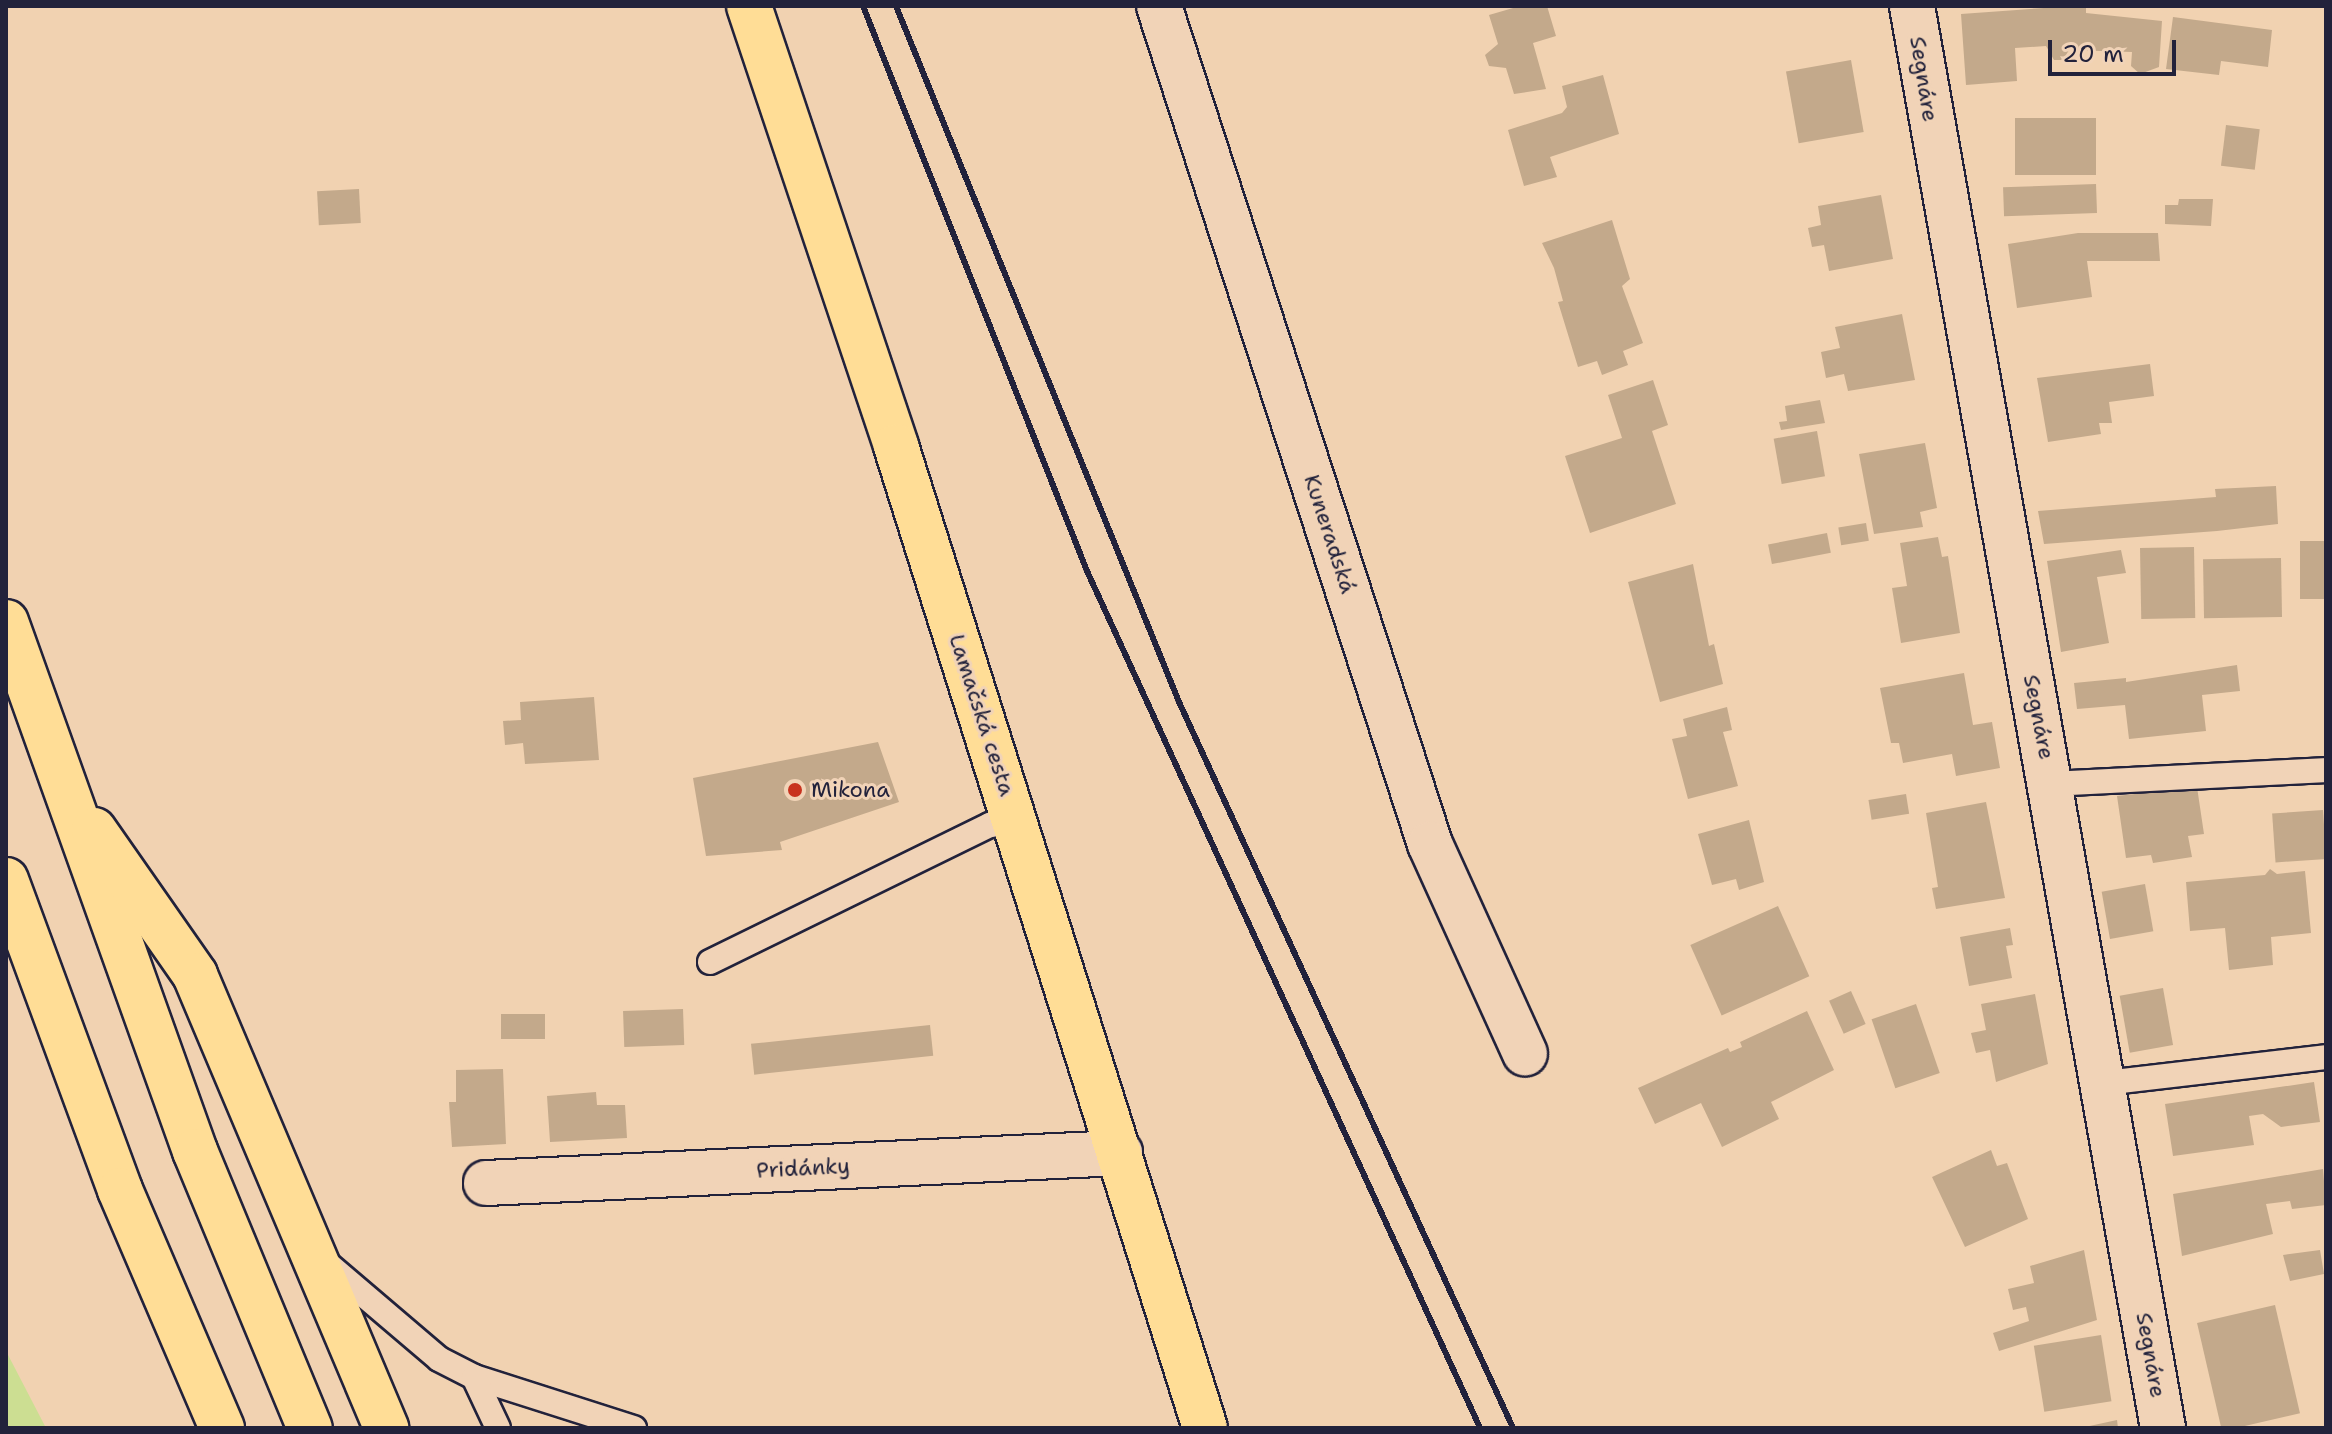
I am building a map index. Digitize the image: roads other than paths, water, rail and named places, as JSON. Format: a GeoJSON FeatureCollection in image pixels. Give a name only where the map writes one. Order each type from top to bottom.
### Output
{"type":"FeatureCollection","features":[{"type":"Feature","properties":{"kind":"main road","name":"Lamačská cesta"},"geometry":{"type":"LineString","coordinates":[[749,6],[1016,822],[1205,1428]]}},
{"type":"Feature","properties":{"kind":"main road"},"geometry":{"type":"LineString","coordinates":[[6,622],[58,779],[195,1151],[310,1428]]}},
{"type":"Feature","properties":{"kind":"main road"},"geometry":{"type":"LineString","coordinates":[[58,779],[195,975],[304,1242],[386,1428]]}},
{"type":"Feature","properties":{"kind":"main road"},"geometry":{"type":"LineString","coordinates":[[6,880],[120,1190],[222,1428]]}},
{"type":"Feature","properties":{"kind":"street","name":"Kuneradská"},"geometry":{"type":"LineString","coordinates":[[1159,6],[1430,844],[1525,1053]]}},
{"type":"Feature","properties":{"kind":"street","name":"Segnáre"},"geometry":{"type":"LineString","coordinates":[[1912,6],[2105,1083],[2163,1428]]}},
{"type":"Feature","properties":{"kind":"street","name":"Pridánky"},"geometry":{"type":"LineString","coordinates":[[486,1183],[1120,1153]]}},
{"type":"Feature","properties":{"kind":"lane"},"geometry":{"type":"LineString","coordinates":[[2052,784],[2326,770]]}},
{"type":"Feature","properties":{"kind":"lane"},"geometry":{"type":"LineString","coordinates":[[710,962],[990,825],[1016,822]]}},
{"type":"Feature","properties":{"kind":"lane"},"geometry":{"type":"LineString","coordinates":[[2105,1083],[2326,1057]]}},
{"type":"Feature","properties":{"kind":"lane"},"geometry":{"type":"LineString","coordinates":[[304,1242],[410,1338],[474,1377],[634,1428]]}},
{"type":"Feature","properties":{"kind":"lane"},"geometry":{"type":"LineString","coordinates":[[474,1377],[498,1428]]}},
{"type":"Feature","properties":{"kind":"railway"},"geometry":{"type":"LineString","coordinates":[[863,6],[1087,571],[1480,1428]]}},
{"type":"Feature","properties":{"kind":"railway"},"geometry":{"type":"LineString","coordinates":[[896,6],[1179,702],[1513,1428]]}},
{"type":"Feature","properties":{"kind":"place","name":"Mikona"},"geometry":{"type":"Point","coordinates":[795,790]}}]}
